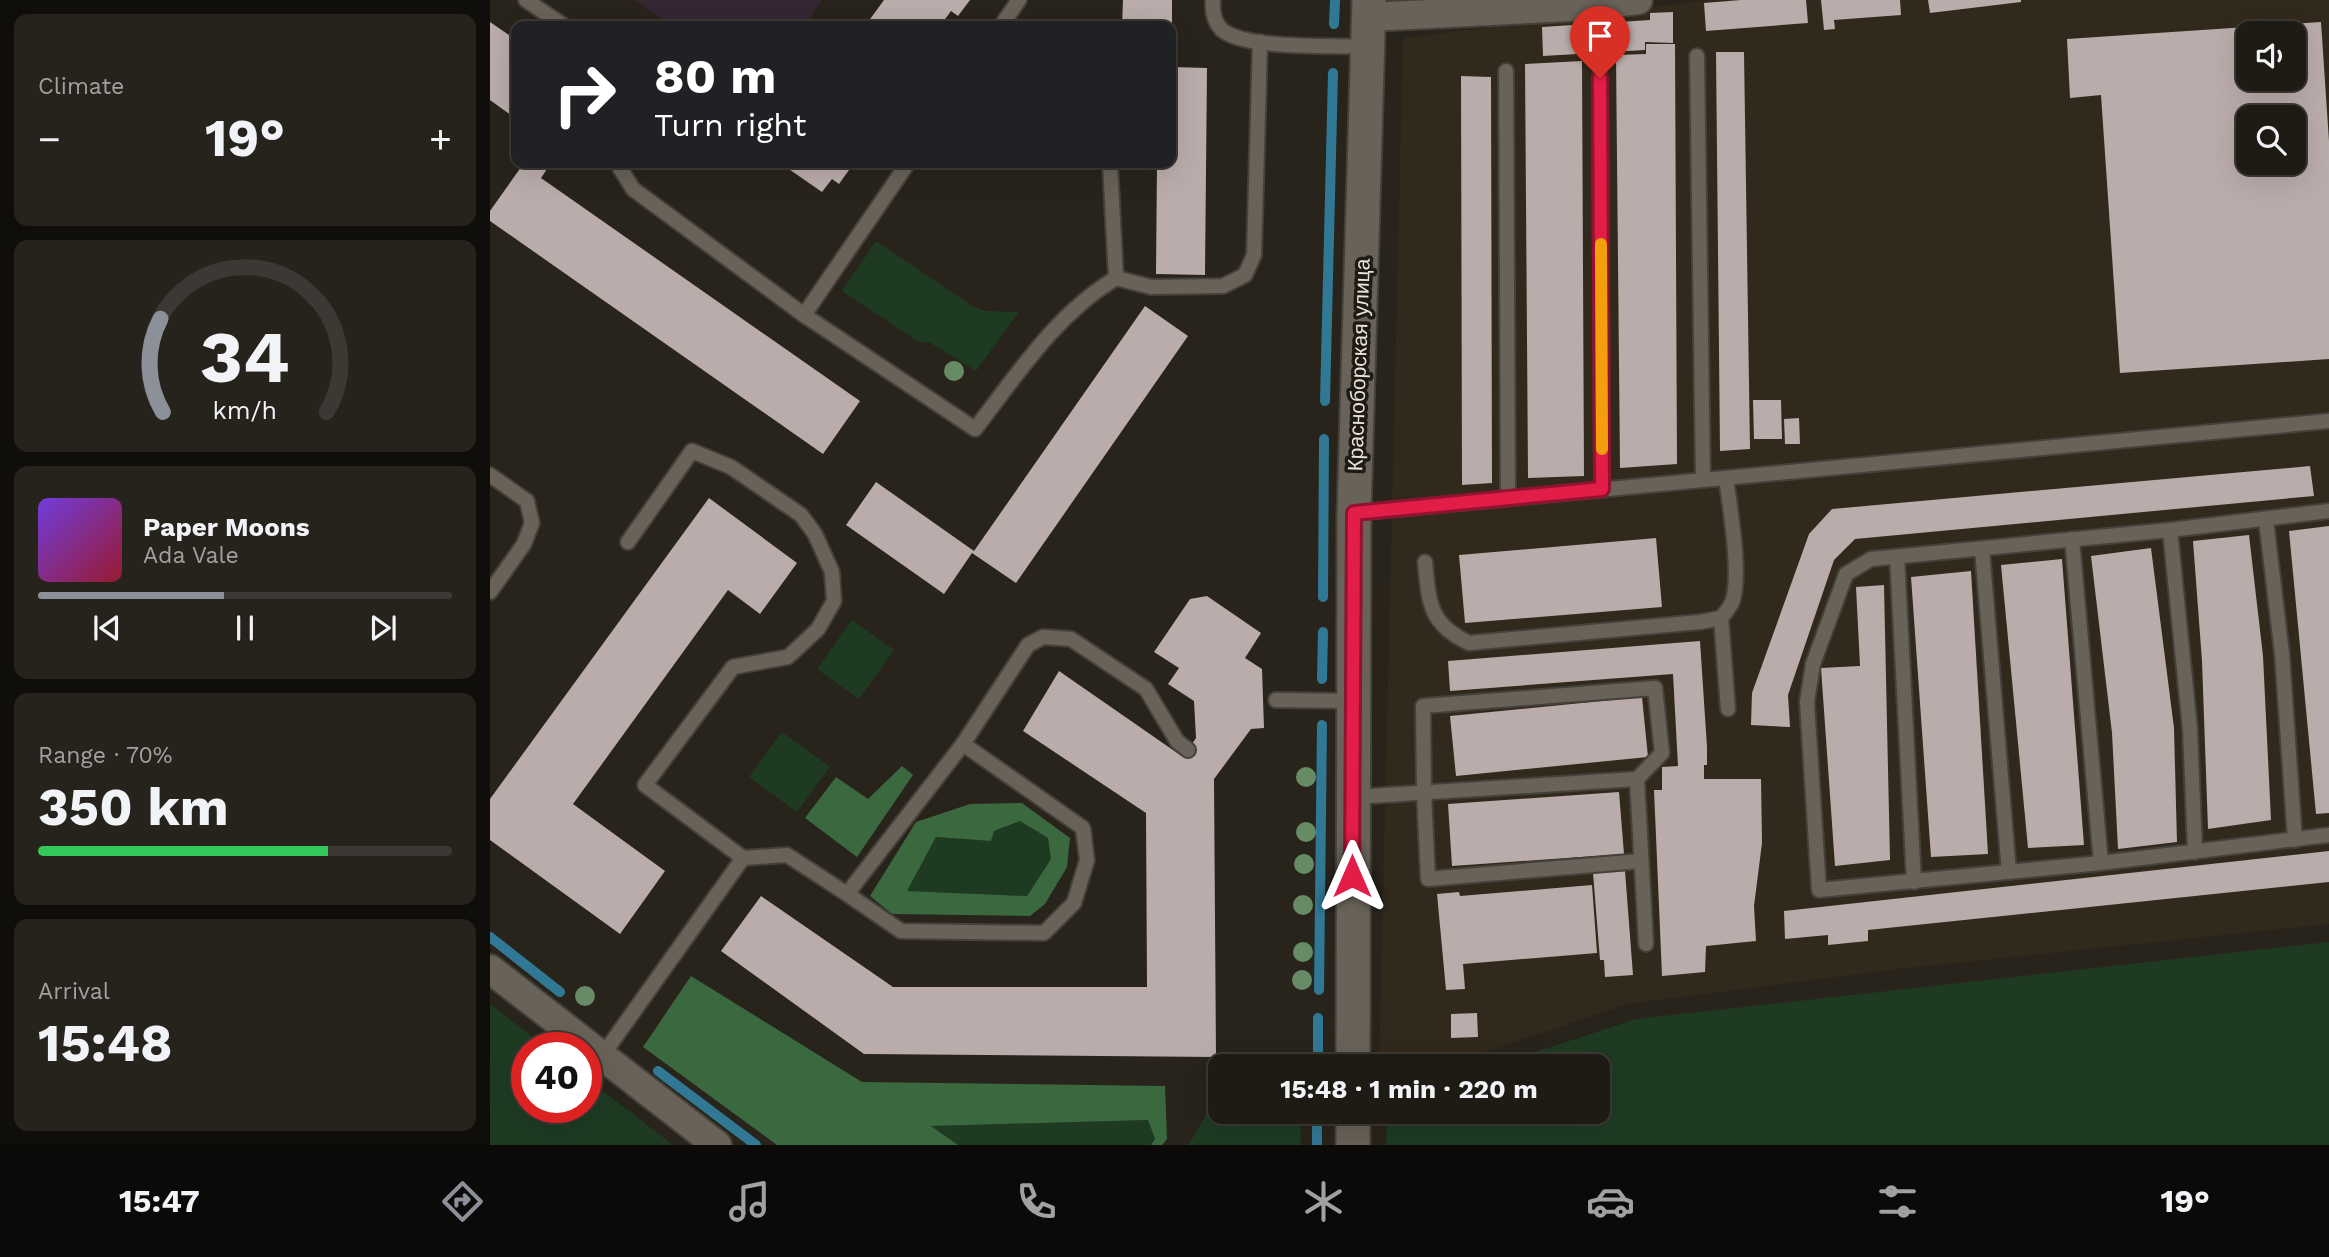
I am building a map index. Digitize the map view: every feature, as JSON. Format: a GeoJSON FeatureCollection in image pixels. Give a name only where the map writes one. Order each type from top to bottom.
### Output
{"type":"FeatureCollection","features":[{"type":"Feature","properties":{"kind":"street"},"geometry":{"type":"LineString","coordinates":[[1369,21],[1591,6],[1638,0]]}},
{"type":"Feature","properties":{"kind":"street","name":"Красноборская улица"},"geometry":{"type":"LineString","coordinates":[[1353,1054],[1354,513],[1369,21]]}},
{"type":"Feature","properties":{"kind":"street"},"geometry":{"type":"LineString","coordinates":[[492,974],[570,1032]]}},
{"type":"Feature","properties":{"kind":"street"},"geometry":{"type":"LineString","coordinates":[[602,1056],[717,1145]]}},
{"type":"Feature","properties":{"kind":"street"},"geometry":{"type":"LineString","coordinates":[[1353,1124],[1353,1145]]}},
{"type":"Feature","properties":{"kind":"lane"},"geometry":{"type":"LineString","coordinates":[[526,0],[557,21]]}},
{"type":"Feature","properties":{"kind":"lane"},"geometry":{"type":"LineString","coordinates":[[1006,21],[1019,0]]}},
{"type":"Feature","properties":{"kind":"lane"},"geometry":{"type":"LineString","coordinates":[[1213,0],[1212,13],[1220,28],[1238,39],[1260,43],[1369,21]]}},
{"type":"Feature","properties":{"kind":"lane"},"geometry":{"type":"LineString","coordinates":[[620,168],[633,189],[804,315],[975,429],[1058,324],[1091,293],[1116,278],[1152,287],[1223,286],[1245,275],[1254,255],[1260,43]]}},
{"type":"Feature","properties":{"kind":"lane"},"geometry":{"type":"LineString","coordinates":[[1697,56],[1703,480]]}},
{"type":"Feature","properties":{"kind":"lane"},"geometry":{"type":"LineString","coordinates":[[1506,71],[1508,498]]}},
{"type":"Feature","properties":{"kind":"lane"},"geometry":{"type":"LineString","coordinates":[[1600,78],[1602,489]]}},
{"type":"Feature","properties":{"kind":"lane"},"geometry":{"type":"LineString","coordinates":[[804,315],[905,168]]}},
{"type":"Feature","properties":{"kind":"lane"},"geometry":{"type":"LineString","coordinates":[[1110,168],[1116,278]]}},
{"type":"Feature","properties":{"kind":"lane"},"geometry":{"type":"LineString","coordinates":[[1354,513],[2329,421]]}},
{"type":"Feature","properties":{"kind":"lane"},"geometry":{"type":"LineString","coordinates":[[628,542],[692,451],[730,467],[801,515],[815,534],[832,572],[834,601],[818,629],[788,657],[733,667],[645,785],[743,858],[787,855],[901,931],[1044,933],[1074,904],[1087,860],[1083,828],[962,744]]}},
{"type":"Feature","properties":{"kind":"lane"},"geometry":{"type":"LineString","coordinates":[[490,475],[527,501],[532,523],[524,544],[490,592]]}},
{"type":"Feature","properties":{"kind":"lane"},"geometry":{"type":"LineString","coordinates":[[1726,478],[1735,584],[1733,602],[1721,618],[1728,709]]}},
{"type":"Feature","properties":{"kind":"lane"},"geometry":{"type":"LineString","coordinates":[[2329,511],[2266,520],[1871,559],[1846,574],[1813,664],[1807,702],[1819,890],[2101,863],[2329,835]]}},
{"type":"Feature","properties":{"kind":"lane"},"geometry":{"type":"LineString","coordinates":[[2266,520],[2282,654],[2295,840]]}},
{"type":"Feature","properties":{"kind":"lane"},"geometry":{"type":"LineString","coordinates":[[2170,530],[2190,729],[2195,852]]}},
{"type":"Feature","properties":{"kind":"lane"},"geometry":{"type":"LineString","coordinates":[[2072,540],[2101,863]]}},
{"type":"Feature","properties":{"kind":"lane"},"geometry":{"type":"LineString","coordinates":[[1982,549],[2009,872]]}},
{"type":"Feature","properties":{"kind":"lane"},"geometry":{"type":"LineString","coordinates":[[1897,557],[1914,882]]}},
{"type":"Feature","properties":{"kind":"lane"},"geometry":{"type":"LineString","coordinates":[[1425,562],[1428,595],[1436,618],[1450,634],[1469,643],[1721,618]]}},
{"type":"Feature","properties":{"kind":"lane"},"geometry":{"type":"LineString","coordinates":[[847,894],[962,744],[1028,645],[1043,637],[1071,639],[1146,689],[1177,741],[1188,750]]}},
{"type":"Feature","properties":{"kind":"lane"},"geometry":{"type":"LineString","coordinates":[[1352,797],[1424,793],[1637,779],[1662,753],[1655,688],[1423,706],[1424,793],[1428,879],[1641,861]]}},
{"type":"Feature","properties":{"kind":"lane"},"geometry":{"type":"LineString","coordinates":[[1276,700],[1352,701]]}},
{"type":"Feature","properties":{"kind":"lane"},"geometry":{"type":"LineString","coordinates":[[1637,779],[1646,944]]}},
{"type":"Feature","properties":{"kind":"lane"},"geometry":{"type":"LineString","coordinates":[[602,1056],[743,858]]}},
{"type":"Feature","properties":{"kind":"shaded area"},"geometry":{"type":"Polygon","coordinates":[[[634,0],[822,0],[807,21],[666,21],[634,0]]]}},
{"type":"Feature","properties":{"kind":"shaded area"},"geometry":{"type":"Polygon","coordinates":[[[1708,0],[2329,0],[2329,924],[1898,969],[1628,1004],[1480,1054],[1379,1054],[1403,38],[1708,0]]]}},
{"type":"Feature","properties":{"kind":"green space"},"geometry":{"type":"Polygon","coordinates":[[[876,241],[974,307],[986,311],[1019,312],[976,371],[929,342],[919,342],[842,291],[876,241]]]}},
{"type":"Feature","properties":{"kind":"green space"},"geometry":{"type":"Polygon","coordinates":[[[852,620],[894,650],[859,699],[817,669],[852,620]]]}},
{"type":"Feature","properties":{"kind":"green space"},"geometry":{"type":"Polygon","coordinates":[[[782,732],[830,767],[797,812],[749,777],[782,732]]]}},
{"type":"Feature","properties":{"kind":"green space"},"geometry":{"type":"Polygon","coordinates":[[[902,766],[913,775],[857,857],[805,818],[836,777],[868,799],[902,766]]]}},
{"type":"Feature","properties":{"kind":"green space"},"geometry":{"type":"Polygon","coordinates":[[[1022,803],[1070,838],[1067,867],[1045,904],[1030,916],[892,914],[870,896],[916,822],[970,804],[1022,803]],[[1020,821],[994,831],[991,841],[936,837],[907,891],[1027,896],[1051,859],[1048,838],[1020,821]]]}},
{"type":"Feature","properties":{"kind":"green space"},"geometry":{"type":"Polygon","coordinates":[[[1020,821],[1048,838],[1051,859],[1027,896],[907,891],[936,837],[991,841],[994,831],[1020,821]]]}},
{"type":"Feature","properties":{"kind":"green space"},"geometry":{"type":"Polygon","coordinates":[[[2329,942],[2329,1145],[1386,1145],[1387,1124],[1610,1124],[1610,1054],[1530,1054],[1636,1019],[2329,942]]]}},
{"type":"Feature","properties":{"kind":"green space"},"geometry":{"type":"Polygon","coordinates":[[[691,976],[862,1082],[1165,1086],[1167,1139],[1162,1145],[1151,1145],[1155,1139],[1148,1120],[931,1126],[958,1145],[777,1145],[643,1047],[691,976]]]}},
{"type":"Feature","properties":{"kind":"green space"},"geometry":{"type":"Polygon","coordinates":[[[490,1004],[526,1032],[511,1032],[511,1123],[602,1123],[602,1090],[673,1145],[490,1145],[490,1004]]]}},
{"type":"Feature","properties":{"kind":"green space"},"geometry":{"type":"Polygon","coordinates":[[[1208,1112],[1208,1124],[1300,1124],[1301,1145],[1188,1145],[1208,1112]]]}},
{"type":"Feature","properties":{"kind":"green space"},"geometry":{"type":"Polygon","coordinates":[[[1148,1120],[1155,1139],[1151,1145],[958,1145],[930,1126],[1148,1120]]]}},
{"type":"Feature","properties":{"kind":"building"},"geometry":{"type":"Polygon","coordinates":[[[884,0],[970,0],[958,16],[951,11],[944,21],[869,21],[884,0]]]}},
{"type":"Feature","properties":{"kind":"building"},"geometry":{"type":"Polygon","coordinates":[[[1123,0],[1172,0],[1172,21],[1122,21],[1123,0]]]}},
{"type":"Feature","properties":{"kind":"building"},"geometry":{"type":"Polygon","coordinates":[[[1806,0],[1808,23],[1706,31],[1704,3],[1806,0]]]}},
{"type":"Feature","properties":{"kind":"building"},"geometry":{"type":"Polygon","coordinates":[[[1821,0],[1900,0],[1901,15],[1834,20],[1835,29],[1824,30],[1821,0]]]}},
{"type":"Feature","properties":{"kind":"building"},"geometry":{"type":"Polygon","coordinates":[[[1928,0],[2021,0],[2021,2],[1930,13],[1928,0]]]}},
{"type":"Feature","properties":{"kind":"building"},"geometry":{"type":"Polygon","coordinates":[[[1673,12],[1673,43],[1645,42],[1645,50],[1543,56],[1542,27],[1650,20],[1650,13],[1673,12]]]}},
{"type":"Feature","properties":{"kind":"building"},"geometry":{"type":"Polygon","coordinates":[[[490,22],[511,37],[511,115],[490,100],[490,22]]]}},
{"type":"Feature","properties":{"kind":"building"},"geometry":{"type":"Polygon","coordinates":[[[2321,22],[2329,141],[2329,359],[2120,373],[2101,95],[2070,98],[2067,39],[2236,28],[2236,91],[2306,91],[2306,23],[2321,22]]]}},
{"type":"Feature","properties":{"kind":"building"},"geometry":{"type":"Polygon","coordinates":[[[1646,44],[1675,44],[1677,464],[1620,468],[1616,55],[1646,54],[1646,44]]]}},
{"type":"Feature","properties":{"kind":"building"},"geometry":{"type":"Polygon","coordinates":[[[1716,52],[1744,52],[1750,449],[1720,451],[1716,52]]]}},
{"type":"Feature","properties":{"kind":"building"},"geometry":{"type":"Polygon","coordinates":[[[1582,61],[1584,476],[1528,478],[1525,64],[1582,61]]]}},
{"type":"Feature","properties":{"kind":"building"},"geometry":{"type":"Polygon","coordinates":[[[1176,67],[1207,68],[1205,275],[1156,274],[1157,168],[1176,168],[1176,67]]]}},
{"type":"Feature","properties":{"kind":"building"},"geometry":{"type":"Polygon","coordinates":[[[1461,76],[1491,77],[1492,483],[1462,485],[1461,76]]]}},
{"type":"Feature","properties":{"kind":"building"},"geometry":{"type":"Polygon","coordinates":[[[520,168],[548,168],[541,178],[860,401],[823,454],[490,221],[490,211],[520,168]]]}},
{"type":"Feature","properties":{"kind":"building"},"geometry":{"type":"Polygon","coordinates":[[[787,168],[850,168],[839,184],[832,179],[822,192],[787,168]]]}},
{"type":"Feature","properties":{"kind":"building"},"geometry":{"type":"Polygon","coordinates":[[[1145,306],[1188,336],[1016,583],[972,553],[944,594],[846,525],[876,482],[974,551],[1145,306]]]}},
{"type":"Feature","properties":{"kind":"building"},"geometry":{"type":"Polygon","coordinates":[[[1753,400],[1781,400],[1782,439],[1754,439],[1753,400]]]}},
{"type":"Feature","properties":{"kind":"building"},"geometry":{"type":"Polygon","coordinates":[[[1799,418],[1800,444],[1785,444],[1784,419],[1799,418]]]}},
{"type":"Feature","properties":{"kind":"building"},"geometry":{"type":"Polygon","coordinates":[[[2310,466],[2314,496],[1855,539],[1834,560],[1788,695],[1790,727],[1751,725],[1752,693],[1809,534],[1832,509],[2310,466]]]}},
{"type":"Feature","properties":{"kind":"building"},"geometry":{"type":"Polygon","coordinates":[[[709,498],[797,563],[760,614],[728,590],[573,804],[665,871],[620,934],[490,840],[490,799],[709,498]]]}},
{"type":"Feature","properties":{"kind":"building"},"geometry":{"type":"Polygon","coordinates":[[[2329,526],[2329,813],[2316,814],[2289,531],[2329,526]]]}},
{"type":"Feature","properties":{"kind":"building"},"geometry":{"type":"Polygon","coordinates":[[[2249,535],[2263,656],[2271,820],[2208,829],[2202,661],[2193,541],[2249,535]]]}},
{"type":"Feature","properties":{"kind":"building"},"geometry":{"type":"Polygon","coordinates":[[[1656,538],[1662,607],[1465,623],[1459,555],[1656,538]]]}},
{"type":"Feature","properties":{"kind":"building"},"geometry":{"type":"Polygon","coordinates":[[[2151,548],[2174,728],[2177,842],[2118,849],[2112,733],[2091,556],[2151,548]]]}},
{"type":"Feature","properties":{"kind":"building"},"geometry":{"type":"Polygon","coordinates":[[[2062,559],[2084,845],[2028,848],[2001,565],[2062,559]]]}},
{"type":"Feature","properties":{"kind":"building"},"geometry":{"type":"Polygon","coordinates":[[[1971,571],[1988,854],[1931,857],[1911,577],[1971,571]]]}},
{"type":"Feature","properties":{"kind":"building"},"geometry":{"type":"Polygon","coordinates":[[[1884,585],[1890,860],[1835,866],[1821,668],[1860,666],[1856,587],[1884,585]]]}},
{"type":"Feature","properties":{"kind":"building"},"geometry":{"type":"Polygon","coordinates":[[[1207,596],[1261,633],[1245,658],[1262,669],[1264,728],[1251,729],[1214,779],[1216,1054],[1208,1054],[1208,1057],[864,1054],[721,951],[761,896],[893,987],[1147,987],[1146,813],[1023,731],[1059,671],[1183,757],[1196,738],[1194,701],[1168,684],[1179,668],[1154,652],[1190,599],[1207,596]]]}},
{"type":"Feature","properties":{"kind":"building"},"geometry":{"type":"Polygon","coordinates":[[[1700,641],[1707,747],[1704,779],[1761,779],[1762,843],[1754,906],[1756,941],[1706,946],[1705,972],[1662,976],[1654,790],[1662,790],[1662,767],[1678,766],[1673,674],[1450,691],[1448,661],[1700,641]]]}},
{"type":"Feature","properties":{"kind":"building"},"geometry":{"type":"Polygon","coordinates":[[[1642,697],[1648,757],[1456,776],[1450,716],[1642,697]]]}},
{"type":"Feature","properties":{"kind":"building"},"geometry":{"type":"Polygon","coordinates":[[[1619,792],[1624,854],[1452,866],[1448,804],[1619,792]]]}},
{"type":"Feature","properties":{"kind":"building"},"geometry":{"type":"Polygon","coordinates":[[[2329,851],[2329,882],[1868,930],[1868,941],[1828,945],[1828,935],[1785,939],[1784,911],[2329,851]]]}},
{"type":"Feature","properties":{"kind":"building"},"geometry":{"type":"Polygon","coordinates":[[[1625,871],[1633,975],[1605,977],[1604,960],[1600,960],[1593,873],[1625,871]]]}},
{"type":"Feature","properties":{"kind":"building"},"geometry":{"type":"Polygon","coordinates":[[[1592,885],[1597,953],[1463,964],[1465,989],[1446,990],[1437,894],[1459,892],[1460,896],[1592,885]]]}},
{"type":"Feature","properties":{"kind":"building"},"geometry":{"type":"Polygon","coordinates":[[[1477,1013],[1478,1037],[1451,1038],[1451,1014],[1477,1013]]]}},
{"type":"Feature","properties":{"kind":"waterway"},"geometry":{"type":"LineString","coordinates":[[1334,24],[1335,0]]}},
{"type":"Feature","properties":{"kind":"waterway"},"geometry":{"type":"LineString","coordinates":[[1325,401],[1333,73]]}},
{"type":"Feature","properties":{"kind":"waterway"},"geometry":{"type":"LineString","coordinates":[[1323,597],[1324,439]]}},
{"type":"Feature","properties":{"kind":"waterway"},"geometry":{"type":"LineString","coordinates":[[1322,679],[1323,632]]}},
{"type":"Feature","properties":{"kind":"waterway"},"geometry":{"type":"LineString","coordinates":[[1319,990],[1322,725]]}},
{"type":"Feature","properties":{"kind":"waterway"},"geometry":{"type":"LineString","coordinates":[[490,937],[560,992]]}},
{"type":"Feature","properties":{"kind":"waterway"},"geometry":{"type":"LineString","coordinates":[[1318,1018],[1318,1054]]}},
{"type":"Feature","properties":{"kind":"waterway"},"geometry":{"type":"LineString","coordinates":[[658,1071],[756,1145]]}},
{"type":"Feature","properties":{"kind":"waterway"},"geometry":{"type":"LineString","coordinates":[[1317,1124],[1317,1145]]}},
{"type":"Feature","properties":{"kind":"slow traffic"},"geometry":{"type":"LineString","coordinates":[[1601,244],[1602,449]]}},
{"type":"Feature","properties":{"kind":"route"},"geometry":{"type":"LineString","coordinates":[[1352,876],[1354,513],[1602,489],[1600,78]]}}]}
